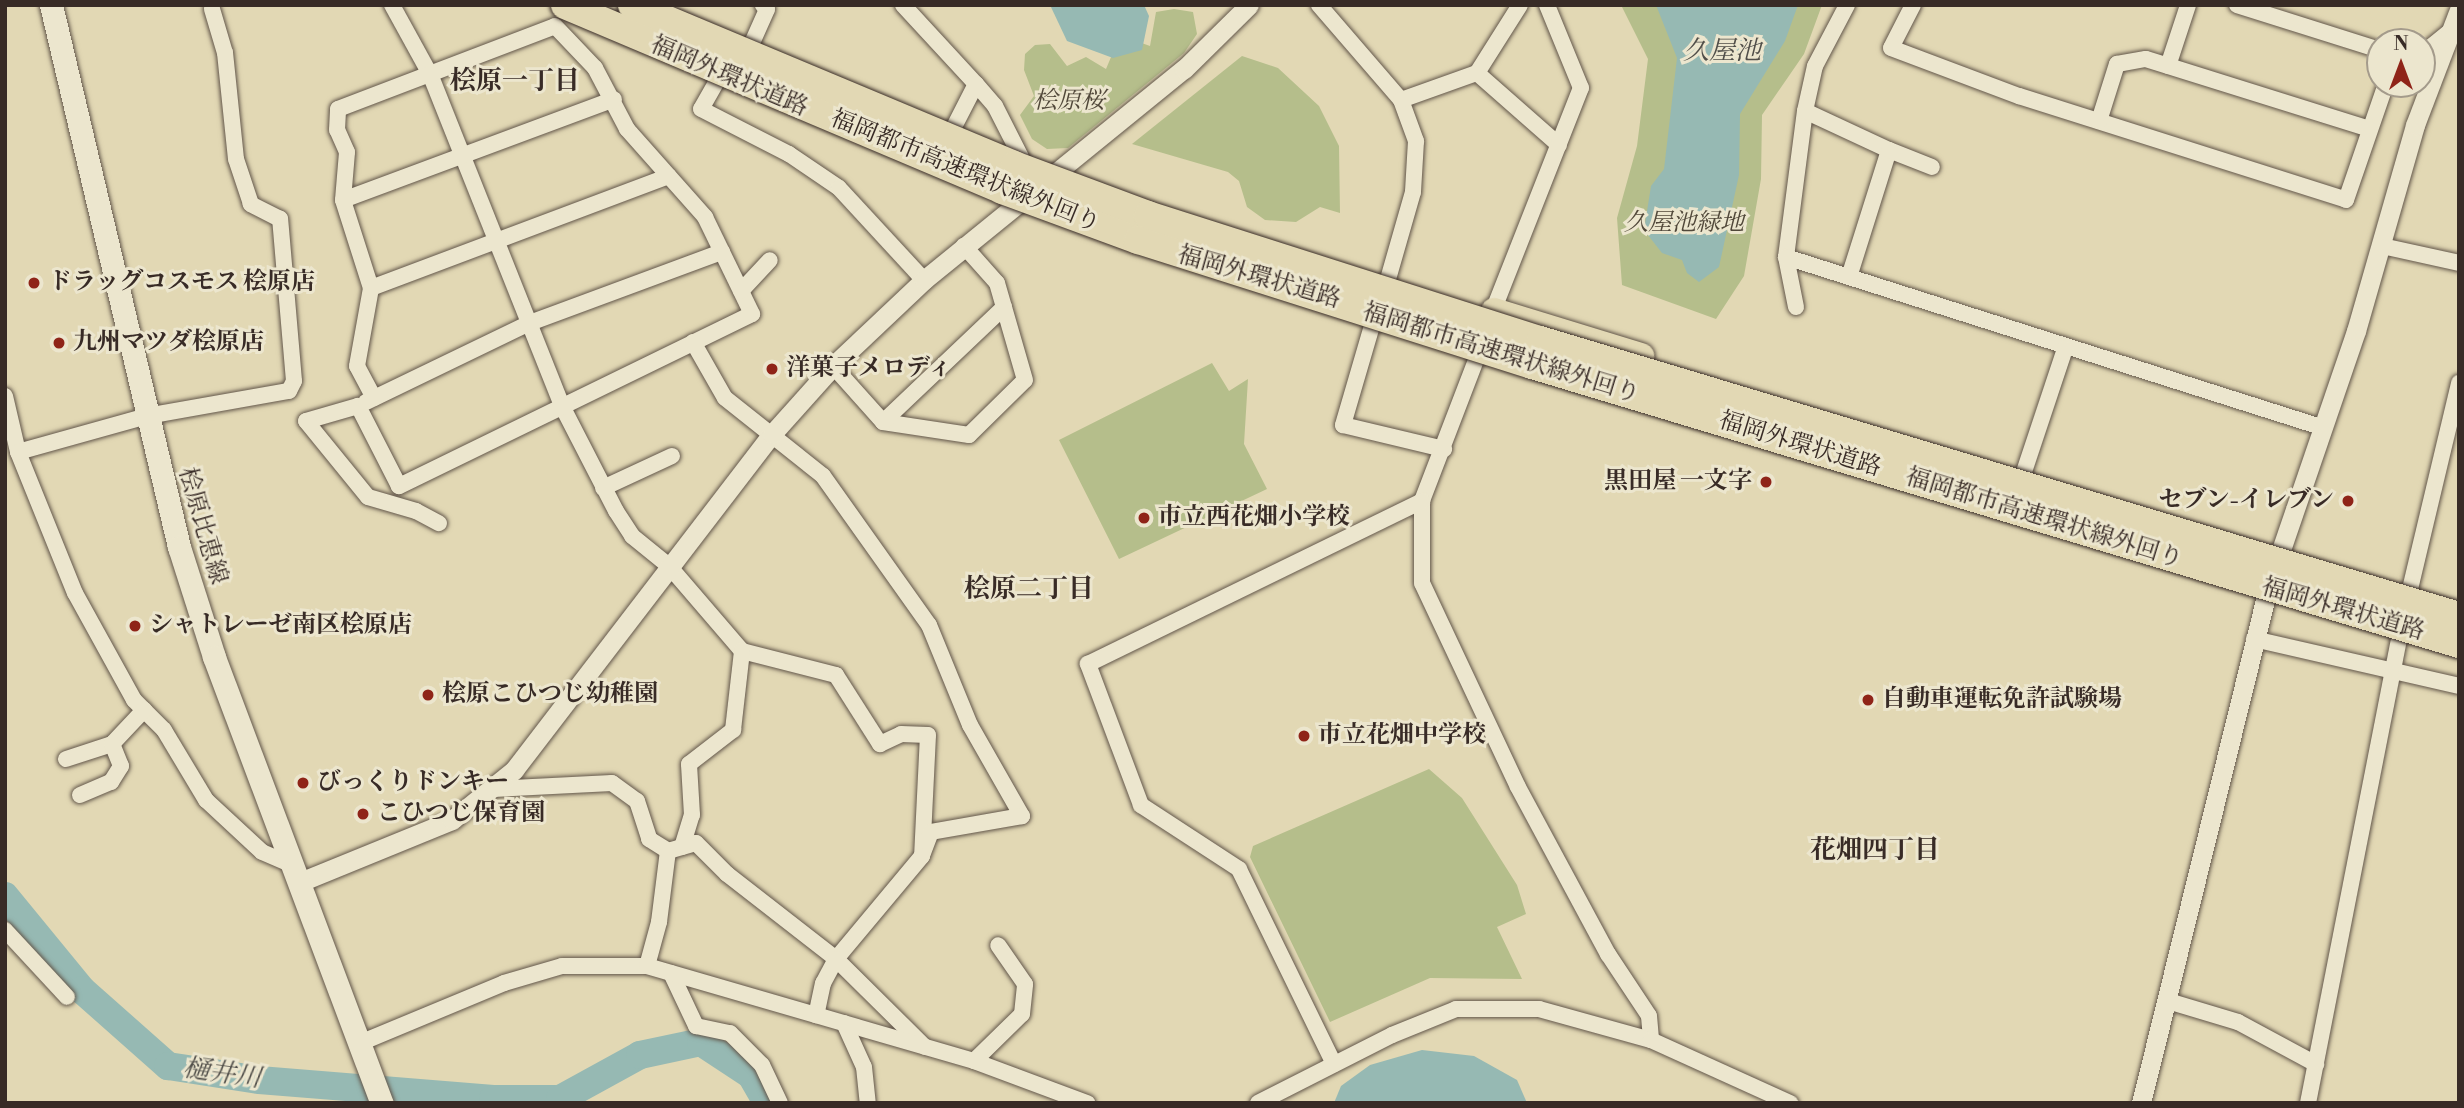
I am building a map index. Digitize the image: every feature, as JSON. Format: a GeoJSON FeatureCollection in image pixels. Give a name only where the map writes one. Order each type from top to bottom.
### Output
{"type":"FeatureCollection","features":[{"type":"Feature","properties":{"kind":"highway","name":"福岡外環状道路"},"geometry":{"type":"LineString","coordinates":[[562,5],[1019,199],[1209,265],[1376,312],[1925,484],[2459,644]]}},
{"type":"Feature","properties":{"kind":"highway","name":"福岡都市高速環状線外回り"},"geometry":{"type":"LineString","coordinates":[[562,5],[1002,190],[1138,240],[1532,365],[2459,644]]}},
{"type":"Feature","properties":{"kind":"highway"},"geometry":{"type":"LineString","coordinates":[[632,5],[1014,165],[1147,215],[1553,344],[2459,616]]}},
{"type":"Feature","properties":{"kind":"highway","name":"福岡外環状道路"},"geometry":{"type":"LineString","coordinates":[[662,5],[1020,157],[1215,226],[2459,604]]}},
{"type":"Feature","properties":{"kind":"main road","name":"桧原比恵線"},"geometry":{"type":"LineString","coordinates":[[51,5],[147,416],[200,614],[382,1103]]}},
{"type":"Feature","properties":{"kind":"street"},"geometry":{"type":"LineString","coordinates":[[393,5],[430,74],[527,324],[562,406],[603,488],[632,536],[669,566],[742,651],[836,675],[880,744],[901,734],[928,735],[922,856]]}},
{"type":"Feature","properties":{"kind":"street"},"geometry":{"type":"LineString","coordinates":[[752,43],[767,9],[763,5]]}},
{"type":"Feature","properties":{"kind":"street"},"geometry":{"type":"LineString","coordinates":[[903,5],[995,106],[1020,157]]}},
{"type":"Feature","properties":{"kind":"street"},"geometry":{"type":"LineString","coordinates":[[5,396],[18,452],[75,593],[144,710],[164,730],[206,800],[262,852],[297,873],[452,820],[514,770],[772,434],[833,366],[924,280],[1019,199],[1184,69],[1250,5]]}},
{"type":"Feature","properties":{"kind":"street"},"geometry":{"type":"LineString","coordinates":[[1319,5],[1401,100],[1416,141],[1413,191],[1388,279]]}},
{"type":"Feature","properties":{"kind":"street"},"geometry":{"type":"LineString","coordinates":[[1401,100],[1477,73],[1520,5]]}},
{"type":"Feature","properties":{"kind":"street"},"geometry":{"type":"LineString","coordinates":[[1547,5],[1581,88],[1422,501],[1422,583],[1518,787],[1608,954],[1649,1016],[1651,1040]]}},
{"type":"Feature","properties":{"kind":"street"},"geometry":{"type":"LineString","coordinates":[[1796,307],[1786,257],[1805,111],[1815,66],[1847,5]]}},
{"type":"Feature","properties":{"kind":"street"},"geometry":{"type":"LineString","coordinates":[[1913,5],[1891,48],[2099,121],[2346,200],[2381,98]]}},
{"type":"Feature","properties":{"kind":"street"},"geometry":{"type":"LineString","coordinates":[[2168,66],[2188,5]]}},
{"type":"Feature","properties":{"kind":"street"},"geometry":{"type":"LineString","coordinates":[[2237,5],[2366,46]]}},
{"type":"Feature","properties":{"kind":"street"},"geometry":{"type":"LineString","coordinates":[[18,452],[147,416],[289,391],[294,380],[280,219],[251,204],[243,181],[236,159],[225,53],[212,9]]}},
{"type":"Feature","properties":{"kind":"street"},"geometry":{"type":"LineString","coordinates":[[2436,40],[2456,19]]}},
{"type":"Feature","properties":{"kind":"street"},"geometry":{"type":"LineString","coordinates":[[2141,1103],[2268,588],[2324,428],[2382,246],[2415,125],[2456,19]]}},
{"type":"Feature","properties":{"kind":"street"},"geometry":{"type":"LineString","coordinates":[[358,406],[399,486],[752,314],[705,217],[627,129],[614,99],[595,68],[555,26],[338,109],[337,130],[347,152],[343,200],[371,288],[357,366],[374,398]]}},
{"type":"Feature","properties":{"kind":"street"},"geometry":{"type":"LineString","coordinates":[[2099,121],[2117,64],[2146,60],[2369,129]]}},
{"type":"Feature","properties":{"kind":"street"},"geometry":{"type":"LineString","coordinates":[[1477,73],[1559,145]]}},
{"type":"Feature","properties":{"kind":"street"},"geometry":{"type":"LineString","coordinates":[[722,74],[701,109],[789,154],[839,188],[924,280]]}},
{"type":"Feature","properties":{"kind":"street"},"geometry":{"type":"LineString","coordinates":[[954,127],[976,84]]}},
{"type":"Feature","properties":{"kind":"street"},"geometry":{"type":"LineString","coordinates":[[343,200],[614,99]]}},
{"type":"Feature","properties":{"kind":"street"},"geometry":{"type":"LineString","coordinates":[[1805,111],[1932,167]]}},
{"type":"Feature","properties":{"kind":"street"},"geometry":{"type":"LineString","coordinates":[[1849,277],[1889,150]]}},
{"type":"Feature","properties":{"kind":"street"},"geometry":{"type":"LineString","coordinates":[[371,288],[668,176]]}},
{"type":"Feature","properties":{"kind":"street"},"geometry":{"type":"LineString","coordinates":[[833,366],[883,422],[969,435],[1025,380],[997,283],[964,246]]}},
{"type":"Feature","properties":{"kind":"street"},"geometry":{"type":"LineString","coordinates":[[2382,246],[2459,263]]}},
{"type":"Feature","properties":{"kind":"street"},"geometry":{"type":"LineString","coordinates":[[439,523],[416,511],[368,498],[306,421],[358,406],[527,324],[722,252]]}},
{"type":"Feature","properties":{"kind":"street"},"geometry":{"type":"LineString","coordinates":[[1786,257],[2065,349],[2324,428]]}},
{"type":"Feature","properties":{"kind":"street"},"geometry":{"type":"LineString","coordinates":[[741,290],[770,260]]}},
{"type":"Feature","properties":{"kind":"street"},"geometry":{"type":"LineString","coordinates":[[883,422],[1004,307]]}},
{"type":"Feature","properties":{"kind":"street"},"geometry":{"type":"LineString","coordinates":[[1376,312],[1343,425],[1444,449]]}},
{"type":"Feature","properties":{"kind":"street"},"geometry":{"type":"LineString","coordinates":[[693,342],[725,398],[823,476],[929,625],[970,725],[1022,816],[931,832],[922,856],[836,959],[822,983],[816,1015]]}},
{"type":"Feature","properties":{"kind":"street"},"geometry":{"type":"LineString","coordinates":[[2024,472],[2065,349]]}},
{"type":"Feature","properties":{"kind":"street"},"geometry":{"type":"LineString","coordinates":[[2410,589],[2459,383]]}},
{"type":"Feature","properties":{"kind":"street"},"geometry":{"type":"LineString","coordinates":[[1925,484],[1938,446]]}},
{"type":"Feature","properties":{"kind":"street"},"geometry":{"type":"LineString","coordinates":[[603,488],[672,456]]}},
{"type":"Feature","properties":{"kind":"street"},"geometry":{"type":"LineString","coordinates":[[1334,1064],[1239,869],[1141,804],[1088,664],[1422,501]]}},
{"type":"Feature","properties":{"kind":"street"},"geometry":{"type":"LineString","coordinates":[[2308,1103],[2401,627]]}},
{"type":"Feature","properties":{"kind":"street"},"geometry":{"type":"LineString","coordinates":[[2254,639],[2459,686]]}},
{"type":"Feature","properties":{"kind":"street"},"geometry":{"type":"LineString","coordinates":[[647,966],[675,849],[692,815],[689,764],[733,730],[742,651]]}},
{"type":"Feature","properties":{"kind":"street"},"geometry":{"type":"LineString","coordinates":[[66,759],[112,744],[144,710]]}},
{"type":"Feature","properties":{"kind":"street"},"geometry":{"type":"LineString","coordinates":[[80,795],[111,782],[121,766],[112,744]]}},
{"type":"Feature","properties":{"kind":"street"},"geometry":{"type":"LineString","coordinates":[[493,789],[612,783],[638,801],[649,839],[675,849],[696,844],[727,874],[836,959],[925,1047]]}},
{"type":"Feature","properties":{"kind":"street"},"geometry":{"type":"LineString","coordinates":[[5,930],[67,997]]}},
{"type":"Feature","properties":{"kind":"street"},"geometry":{"type":"LineString","coordinates":[[974,1061],[1022,1014],[1025,984],[998,944]]}},
{"type":"Feature","properties":{"kind":"street"},"geometry":{"type":"LineString","coordinates":[[360,1043],[504,983],[562,966],[647,966],[974,1061],[1087,1103]]}},
{"type":"Feature","properties":{"kind":"street"},"geometry":{"type":"LineString","coordinates":[[671,973],[696,1026],[730,1034],[762,1065],[780,1103]]}},
{"type":"Feature","properties":{"kind":"street"},"geometry":{"type":"LineString","coordinates":[[2168,1001],[2238,1022],[2316,1064]]}},
{"type":"Feature","properties":{"kind":"street"},"geometry":{"type":"LineString","coordinates":[[1258,1103],[1334,1064],[1456,1009],[1539,1009],[1651,1040],[1771,1099],[1790,1103]]}},
{"type":"Feature","properties":{"kind":"street"},"geometry":{"type":"LineString","coordinates":[[844,1023],[864,1067],[868,1103]]}},
{"type":"Feature","properties":{"kind":"green space","name":"久屋池緑地"},"geometry":{"type":"Polygon","coordinates":[[[1621,5],[1822,5],[1804,54],[1762,115],[1761,179],[1744,276],[1716,319],[1622,285],[1617,218],[1637,146],[1648,59],[1621,5]]]}},
{"type":"Feature","properties":{"kind":"green space","name":"桧原桜"},"geometry":{"type":"Polygon","coordinates":[[[1174,9],[1193,12],[1197,34],[1184,53],[1068,148],[1047,149],[1032,139],[1020,115],[1034,96],[1024,70],[1025,54],[1035,45],[1050,44],[1067,66],[1086,57],[1106,69],[1114,50],[1136,41],[1150,46],[1156,12],[1174,9]]]}},
{"type":"Feature","properties":{"kind":"green space"},"geometry":{"type":"Polygon","coordinates":[[[1242,56],[1278,68],[1319,106],[1339,146],[1340,213],[1320,207],[1296,222],[1265,220],[1247,207],[1239,181],[1228,172],[1132,144],[1242,56]]]}},
{"type":"Feature","properties":{"kind":"green space"},"geometry":{"type":"Polygon","coordinates":[[[1212,363],[1229,391],[1248,379],[1244,444],[1267,489],[1119,559],[1059,440],[1212,363]]]}},
{"type":"Feature","properties":{"kind":"green space"},"geometry":{"type":"Polygon","coordinates":[[[1429,769],[1462,798],[1517,885],[1526,914],[1497,927],[1522,979],[1430,978],[1330,1022],[1250,857],[1253,846],[1429,769]]]}},
{"type":"Feature","properties":{"kind":"water"},"geometry":{"type":"Polygon","coordinates":[[[1050,5],[1144,5],[1149,16],[1142,50],[1113,58],[1067,41],[1050,5]]]}},
{"type":"Feature","properties":{"kind":"water","name":"久屋池"},"geometry":{"type":"Polygon","coordinates":[[[1656,5],[1798,5],[1785,41],[1740,114],[1739,175],[1719,267],[1699,282],[1687,273],[1682,260],[1662,253],[1644,230],[1651,186],[1664,169],[1677,58],[1656,5]]]}},
{"type":"Feature","properties":{"kind":"water"},"geometry":{"type":"Polygon","coordinates":[[[1422,1050],[1474,1056],[1517,1080],[1527,1103],[1334,1103],[1341,1086],[1370,1065],[1422,1050]]]}},
{"type":"Feature","properties":{"kind":"waterway","name":"樋井川"},"geometry":{"type":"LineString","coordinates":[[5,896],[82,990],[168,1066],[259,1080],[493,1099],[560,1099],[640,1055],[701,1042],[751,1075],[767,1103]]}},
{"type":"Feature","properties":{"kind":"place","name":"ドラッグコスモス 桧原店"},"geometry":{"type":"Point","coordinates":[34,283]}},
{"type":"Feature","properties":{"kind":"place","name":"九州マツダ桧原店"},"geometry":{"type":"Point","coordinates":[59,343]}},
{"type":"Feature","properties":{"kind":"place","name":"洋菓子メロディ"},"geometry":{"type":"Point","coordinates":[772,369]}},
{"type":"Feature","properties":{"kind":"place","name":"黒田屋 一文字"},"geometry":{"type":"Point","coordinates":[1766,482]}},
{"type":"Feature","properties":{"kind":"place","name":"セブン-イレブン"},"geometry":{"type":"Point","coordinates":[2348,501]}},
{"type":"Feature","properties":{"kind":"place","name":"市立西花畑小学校"},"geometry":{"type":"Point","coordinates":[1144,518]}},
{"type":"Feature","properties":{"kind":"place","name":"シャトレーゼ南区桧原店"},"geometry":{"type":"Point","coordinates":[135,626]}},
{"type":"Feature","properties":{"kind":"place","name":"桧原こひつじ幼稚園"},"geometry":{"type":"Point","coordinates":[428,695]}},
{"type":"Feature","properties":{"kind":"place","name":"自動車運転免許試験場"},"geometry":{"type":"Point","coordinates":[1868,700]}},
{"type":"Feature","properties":{"kind":"place","name":"市立花畑中学校"},"geometry":{"type":"Point","coordinates":[1304,736]}},
{"type":"Feature","properties":{"kind":"place","name":"びっくりドンキー"},"geometry":{"type":"Point","coordinates":[303,783]}},
{"type":"Feature","properties":{"kind":"place","name":"こひつじ保育園"},"geometry":{"type":"Point","coordinates":[363,814]}},
{"type":"Feature","properties":{"kind":"district","name":"桧原一丁目"},"geometry":{"type":"Point","coordinates":[515,82]}},
{"type":"Feature","properties":{"kind":"district","name":"桧原二丁目"},"geometry":{"type":"Point","coordinates":[1029,590]}},
{"type":"Feature","properties":{"kind":"district","name":"花畑四丁目"},"geometry":{"type":"Point","coordinates":[1875,851]}}]}
